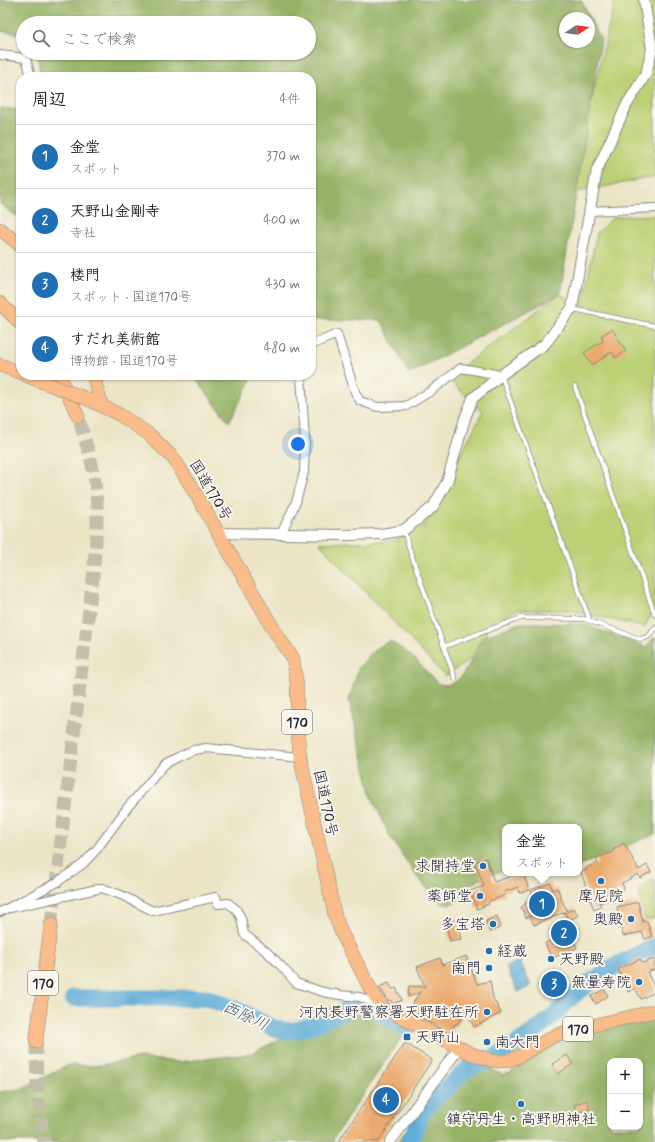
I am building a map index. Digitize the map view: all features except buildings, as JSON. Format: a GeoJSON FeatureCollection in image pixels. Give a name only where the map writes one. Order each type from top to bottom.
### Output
{"type":"FeatureCollection","features":[{"type":"Feature","properties":{"kind":"highway"},"geometry":{"type":"LineString","coordinates":[[0,220],[16,231]]}},
{"type":"Feature","properties":{"kind":"highway"},"geometry":{"type":"LineString","coordinates":[[0,229],[16,242]]}},
{"type":"Feature","properties":{"kind":"highway"},"geometry":{"type":"LineString","coordinates":[[0,303],[16,319]]}},
{"type":"Feature","properties":{"kind":"highway"},"geometry":{"type":"LineString","coordinates":[[0,309],[16,320]]}},
{"type":"Feature","properties":{"kind":"highway"},"geometry":{"type":"LineString","coordinates":[[0,365],[16,372]]}},
{"type":"Feature","properties":{"kind":"highway","name":"国道170号"},"geometry":{"type":"LineString","coordinates":[[38,380],[86,398],[120,415],[150,435],[174,459],[293,658],[297,685],[297,725],[300,757],[335,916],[342,934],[367,983],[384,1008],[460,1048],[493,1061],[507,1061],[518,1057],[554,1036],[569,1031],[655,1011]]}},
{"type":"Feature","properties":{"kind":"highway"},"geometry":{"type":"LineString","coordinates":[[61,380],[78,416]]}},
{"type":"Feature","properties":{"kind":"highway"},"geometry":{"type":"LineString","coordinates":[[94,380],[102,406]]}},
{"type":"Feature","properties":{"kind":"highway"},"geometry":{"type":"LineString","coordinates":[[102,380],[106,392],[102,406]]}},
{"type":"Feature","properties":{"kind":"highway","name":"170"},"geometry":{"type":"LineString","coordinates":[[36,1042],[50,924]]}},
{"type":"Feature","properties":{"kind":"street"},"geometry":{"type":"LineString","coordinates":[[218,533],[382,534],[404,530],[433,507],[447,482],[465,418],[473,398],[501,375],[545,344],[572,308],[597,170],[627,104],[646,74],[652,49],[644,0]]}},
{"type":"Feature","properties":{"kind":"street"},"geometry":{"type":"LineString","coordinates":[[0,55],[16,57]]}},
{"type":"Feature","properties":{"kind":"street"},"geometry":{"type":"LineString","coordinates":[[27,60],[30,72]]}},
{"type":"Feature","properties":{"kind":"street"},"geometry":{"type":"LineString","coordinates":[[590,211],[655,208]]}},
{"type":"Feature","properties":{"kind":"street"},"geometry":{"type":"LineString","coordinates":[[316,343],[337,334],[360,401],[377,407],[406,406],[432,391],[461,368],[501,375]]}},
{"type":"Feature","properties":{"kind":"street"},"geometry":{"type":"LineString","coordinates":[[281,534],[296,502],[304,472],[305,441],[301,380]]}},
{"type":"Feature","properties":{"kind":"street"},"geometry":{"type":"LineString","coordinates":[[0,912],[56,883],[83,864],[97,849],[127,808],[165,764],[180,756],[194,750],[206,748],[300,757]]}},
{"type":"Feature","properties":{"kind":"street"},"geometry":{"type":"LineString","coordinates":[[10,908],[102,888],[121,895],[153,911],[216,897],[218,904],[228,903],[236,909],[241,918],[244,934],[267,952],[296,983],[323,992],[360,997],[384,1008]]}},
{"type":"Feature","properties":{"kind":"street"},"geometry":{"type":"LineString","coordinates":[[390,1142],[460,1048]]}},
{"type":"Feature","properties":{"kind":"lane"},"geometry":{"type":"LineString","coordinates":[[572,308],[655,326]]}},
{"type":"Feature","properties":{"kind":"lane"},"geometry":{"type":"LineString","coordinates":[[501,375],[590,622]]}},
{"type":"Feature","properties":{"kind":"lane"},"geometry":{"type":"LineString","coordinates":[[575,387],[655,615]]}},
{"type":"Feature","properties":{"kind":"lane"},"geometry":{"type":"LineString","coordinates":[[404,530],[455,678]]}},
{"type":"Feature","properties":{"kind":"lane"},"geometry":{"type":"LineString","coordinates":[[445,646],[521,618],[563,618],[584,620],[640,639],[648,637],[655,628]]}},
{"type":"Feature","properties":{"kind":"green space"},"geometry":{"type":"Polygon","coordinates":[[[0,0],[581,0],[587,12],[559,12],[559,48],[595,48],[595,28],[601,40],[560,294],[409,374],[381,320],[316,320],[316,72],[40,72],[38,60],[316,60],[316,16],[16,16],[16,33],[0,31],[0,0]]]}},
{"type":"Feature","properties":{"kind":"green space"},"geometry":{"type":"Polygon","coordinates":[[[615,0],[655,0],[655,177],[570,193],[615,0]]]}},
{"type":"Feature","properties":{"kind":"green space"},"geometry":{"type":"Polygon","coordinates":[[[0,108],[16,110],[16,215],[0,204],[0,108]]]}},
{"type":"Feature","properties":{"kind":"green space"},"geometry":{"type":"Polygon","coordinates":[[[655,215],[655,609],[644,627],[569,610],[517,610],[486,624],[488,648],[445,676],[319,543],[393,541],[424,526],[483,411],[447,378],[560,294],[582,305],[597,233],[613,217],[655,215]]]}},
{"type":"Feature","properties":{"kind":"green space"},"geometry":{"type":"Polygon","coordinates":[[[197,380],[251,380],[229,422],[197,380]]]}},
{"type":"Feature","properties":{"kind":"green space"},"geometry":{"type":"Polygon","coordinates":[[[517,624],[582,624],[646,647],[655,637],[655,834],[582,865],[582,824],[502,824],[502,870],[470,884],[457,901],[449,905],[441,903],[417,877],[389,835],[372,797],[349,700],[359,667],[376,648],[390,641],[413,657],[438,684],[447,685],[455,682],[461,677],[472,660],[483,637],[517,624]]]}},
{"type":"Feature","properties":{"kind":"green space"},"geometry":{"type":"Polygon","coordinates":[[[655,879],[655,918],[645,920],[638,889],[655,879]]]}},
{"type":"Feature","properties":{"kind":"green space"},"geometry":{"type":"Polygon","coordinates":[[[357,1000],[373,1005],[400,1023],[404,1033],[333,1139],[334,1142],[0,1142],[0,1092],[20,1089],[69,1065],[95,1066],[140,1058],[178,1062],[250,1054],[357,1000]]]}},
{"type":"Feature","properties":{"kind":"green space"},"geometry":{"type":"Polygon","coordinates":[[[655,1018],[655,1142],[398,1142],[421,1109],[467,1064],[473,1062],[503,1075],[510,1073],[535,1055],[561,1040],[655,1018]]]}},
{"type":"Feature","properties":{"kind":"water"},"geometry":{"type":"Polygon","coordinates":[[[520,961],[531,986],[518,992],[506,967],[520,961]]]}},
{"type":"Feature","properties":{"kind":"waterway","name":"西除川"},"geometry":{"type":"LineString","coordinates":[[410,1142],[422,1111],[468,1068],[478,1065],[511,1047],[551,1018],[581,989],[622,962],[655,946]]}},
{"type":"Feature","properties":{"kind":"waterway","name":"西除川"},"geometry":{"type":"LineString","coordinates":[[73,998],[208,998],[244,1013],[271,1027],[286,1031],[297,1030],[314,1025],[340,1013],[352,1005],[365,1004],[407,1029]]}},
{"type":"Feature","properties":{"kind":"tunnel"},"geometry":{"type":"LineString","coordinates":[[51,924],[93,577],[96,534],[97,502],[95,481],[89,453],[78,416]]}},
{"type":"Feature","properties":{"kind":"tunnel"},"geometry":{"type":"LineString","coordinates":[[36,1042],[37,1090],[44,1142]]}},
{"type":"Feature","properties":{"kind":"place","name":"求聞持堂"},"geometry":{"type":"Point","coordinates":[483,866]}},
{"type":"Feature","properties":{"kind":"place","name":"摩尼院"},"geometry":{"type":"Point","coordinates":[601,881]}},
{"type":"Feature","properties":{"kind":"place","name":"薬師堂"},"geometry":{"type":"Point","coordinates":[480,896]}},
{"type":"Feature","properties":{"kind":"place","name":"金堂"},"geometry":{"type":"Point","coordinates":[542,904]}},
{"type":"Feature","properties":{"kind":"place","name":"奥殿"},"geometry":{"type":"Point","coordinates":[631,919]}},
{"type":"Feature","properties":{"kind":"place","name":"多宝塔"},"geometry":{"type":"Point","coordinates":[493,924]}},
{"type":"Feature","properties":{"kind":"place","name":"天野山金剛寺"},"geometry":{"type":"Point","coordinates":[564,933]}},
{"type":"Feature","properties":{"kind":"place","name":"経蔵"},"geometry":{"type":"Point","coordinates":[489,951]}},
{"type":"Feature","properties":{"kind":"place","name":"天野殿"},"geometry":{"type":"Point","coordinates":[551,959]}},
{"type":"Feature","properties":{"kind":"place","name":"南門"},"geometry":{"type":"Point","coordinates":[489,968]}},
{"type":"Feature","properties":{"kind":"place","name":"無量寿院"},"geometry":{"type":"Point","coordinates":[639,982]}},
{"type":"Feature","properties":{"kind":"place","name":"楼門"},"geometry":{"type":"Point","coordinates":[554,984]}},
{"type":"Feature","properties":{"kind":"place","name":"河内長野警察署天野駐在所"},"geometry":{"type":"Point","coordinates":[487,1012]}},
{"type":"Feature","properties":{"kind":"place","name":"天野山"},"geometry":{"type":"Point","coordinates":[407,1037]}},
{"type":"Feature","properties":{"kind":"place","name":"南大門"},"geometry":{"type":"Point","coordinates":[487,1042]}},
{"type":"Feature","properties":{"kind":"place","name":"すだれ美術館"},"geometry":{"type":"Point","coordinates":[386,1100]}},
{"type":"Feature","properties":{"kind":"place","name":"鎮守丹生・高野明神社"},"geometry":{"type":"Point","coordinates":[521,1104]}}]}
